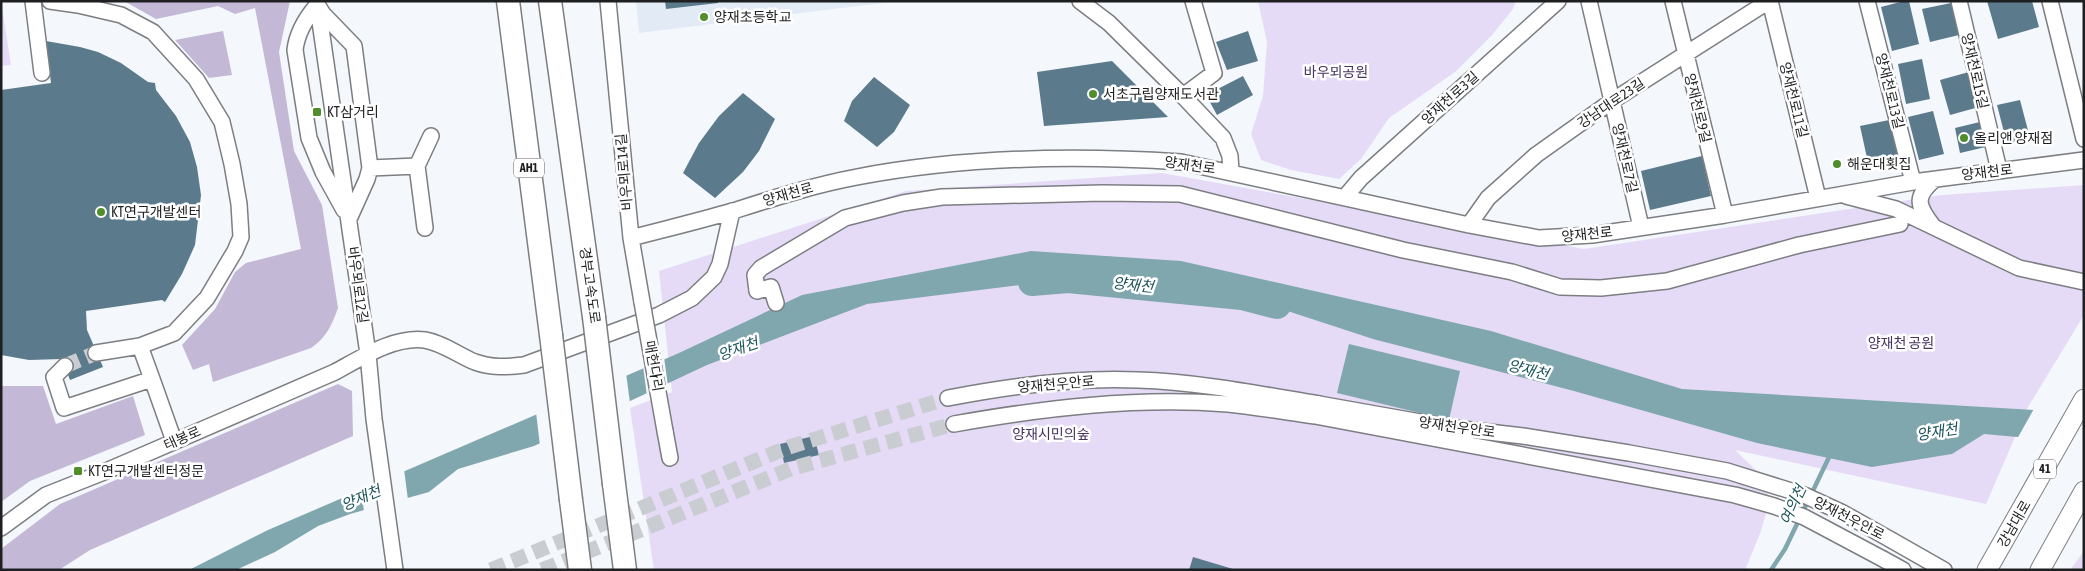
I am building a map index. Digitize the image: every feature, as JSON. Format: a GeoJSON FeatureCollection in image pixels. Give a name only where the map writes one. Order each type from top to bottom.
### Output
{"type":"FeatureCollection","features":[{"type":"Feature","properties":{"kind":"highway","name":"AH1"},"geometry":{"type":"LineString","coordinates":[[508,1],[552,335],[580,570]]}},
{"type":"Feature","properties":{"kind":"highway","name":"경부고속도로"},"geometry":{"type":"LineString","coordinates":[[550,1],[594,317],[625,570]]}},
{"type":"Feature","properties":{"kind":"main road","name":"강남대로"},"geometry":{"type":"LineString","coordinates":[[1987,570],[2084,399]]}},
{"type":"Feature","properties":{"kind":"main road"},"geometry":{"type":"LineString","coordinates":[[2040,570],[2084,491]]}},
{"type":"Feature","properties":{"kind":"street"},"geometry":{"type":"LineString","coordinates":[[33,1],[42,73]]}},
{"type":"Feature","properties":{"kind":"street"},"geometry":{"type":"LineString","coordinates":[[50,1],[121,15],[153,32],[196,79],[222,122],[239,204],[241,237],[235,251],[207,298],[174,333],[140,346],[96,353]]}},
{"type":"Feature","properties":{"kind":"street","name":"비우뫼로14길"},"geometry":{"type":"LineString","coordinates":[[608,1],[631,238],[642,302]]}},
{"type":"Feature","properties":{"kind":"street"},"geometry":{"type":"LineString","coordinates":[[1080,1],[1109,23],[1184,96],[1223,138],[1230,156],[1231,172]]}},
{"type":"Feature","properties":{"kind":"street"},"geometry":{"type":"LineString","coordinates":[[1184,96],[1214,73],[1193,1]]}},
{"type":"Feature","properties":{"kind":"street","name":"양재천로3길"},"geometry":{"type":"LineString","coordinates":[[1345,197],[1361,178],[1558,1]]}},
{"type":"Feature","properties":{"kind":"street","name":"양재천로7길"},"geometry":{"type":"LineString","coordinates":[[1589,1],[1640,227]]}},
{"type":"Feature","properties":{"kind":"street","name":"양재천로9길"},"geometry":{"type":"LineString","coordinates":[[1673,1],[1724,215]]}},
{"type":"Feature","properties":{"kind":"street","name":"강남대로23길"},"geometry":{"type":"LineString","coordinates":[[1469,225],[1488,198],[1536,155],[1612,101],[1770,1]]}},
{"type":"Feature","properties":{"kind":"street","name":"양재천로11길"},"geometry":{"type":"LineString","coordinates":[[1770,1],[1818,198]]}},
{"type":"Feature","properties":{"kind":"street","name":"양재천로13길"},"geometry":{"type":"LineString","coordinates":[[1867,1],[1914,182]]}},
{"type":"Feature","properties":{"kind":"street","name":"양재천로15길"},"geometry":{"type":"LineString","coordinates":[[1959,1],[1999,170]]}},
{"type":"Feature","properties":{"kind":"street"},"geometry":{"type":"LineString","coordinates":[[2050,1],[2084,140]]}},
{"type":"Feature","properties":{"kind":"street"},"geometry":{"type":"LineString","coordinates":[[317,3],[323,14],[354,46],[370,168],[349,221],[323,172],[309,138],[295,50],[297,38],[317,3]]}},
{"type":"Feature","properties":{"kind":"street","name":"바우뫼로12길"},"geometry":{"type":"LineString","coordinates":[[317,3],[368,354],[374,419],[395,567]]}},
{"type":"Feature","properties":{"kind":"street"},"geometry":{"type":"LineString","coordinates":[[425,228],[417,166],[431,136]]}},
{"type":"Feature","properties":{"kind":"street","name":"양재천로"},"geometry":{"type":"LineString","coordinates":[[732,211],[813,186],[903,170],[1000,160],[1148,160],[1181,162],[1469,225],[1539,238],[1592,235],[1724,215],[1914,182],[2084,160]]}},
{"type":"Feature","properties":{"kind":"street"},"geometry":{"type":"LineString","coordinates":[[370,168],[417,166]]}},
{"type":"Feature","properties":{"kind":"street"},"geometry":{"type":"LineString","coordinates":[[1935,179],[1920,195],[1920,203],[1922,211],[1935,229]]}},
{"type":"Feature","properties":{"kind":"street"},"geometry":{"type":"LineString","coordinates":[[776,303],[771,287],[757,291],[755,274],[761,268],[845,218],[903,203],[942,197],[1102,193],[1180,194],[1403,250],[1512,272],[1560,287],[1601,288],[1667,281],[1799,245],[1900,224]]}},
{"type":"Feature","properties":{"kind":"street"},"geometry":{"type":"LineString","coordinates":[[1840,194],[1896,209],[2019,268],[2084,282]]}},
{"type":"Feature","properties":{"kind":"street"},"geometry":{"type":"LineString","coordinates":[[368,354],[404,342],[426,340],[487,365],[498,367],[524,365],[658,315],[692,298],[714,277],[720,264],[732,211],[631,238]]}},
{"type":"Feature","properties":{"kind":"street","name":"매헌다리"},"geometry":{"type":"LineString","coordinates":[[642,302],[670,458]]}},
{"type":"Feature","properties":{"kind":"street"},"geometry":{"type":"LineString","coordinates":[[140,346],[174,441]]}},
{"type":"Feature","properties":{"kind":"street","name":"태봉로"},"geometry":{"type":"LineString","coordinates":[[1,528],[46,495],[336,372],[368,354]]}},
{"type":"Feature","properties":{"kind":"street"},"geometry":{"type":"LineString","coordinates":[[65,366],[54,377],[64,408],[152,379]]}},
{"type":"Feature","properties":{"kind":"street","name":"양재천우안로"},"geometry":{"type":"LineString","coordinates":[[948,398],[1026,386],[1088,381],[1136,380],[1189,384],[1735,495],[1804,517],[1903,570]]}},
{"type":"Feature","properties":{"kind":"street","name":"양재천우안로"},"geometry":{"type":"LineString","coordinates":[[954,424],[1019,412],[1090,405],[1228,404],[1317,410],[1524,436],[1638,454],[1727,471],[1804,495],[1843,513],[1944,570]]}},
{"type":"Feature","properties":{"kind":"shaded area"},"geometry":{"type":"Polygon","coordinates":[[[124,1],[290,1],[279,52],[294,151],[322,205],[338,308],[328,331],[311,348],[213,382],[209,364],[193,370],[182,345],[215,309],[235,272],[246,263],[301,249],[255,8],[235,14],[218,6],[156,19],[124,1]]]}},
{"type":"Feature","properties":{"kind":"shaded area","name":"양재초등학교"},"geometry":{"type":"Polygon","coordinates":[[[636,1],[899,1],[639,33],[636,1]]]}},
{"type":"Feature","properties":{"kind":"shaded area"},"geometry":{"type":"Polygon","coordinates":[[[223,31],[232,75],[209,78],[175,40],[223,31]]]}},
{"type":"Feature","properties":{"kind":"shaded area"},"geometry":{"type":"Polygon","coordinates":[[[338,384],[352,391],[353,436],[90,550],[59,570],[1,570],[1,549],[60,504],[338,384]]]}},
{"type":"Feature","properties":{"kind":"shaded area"},"geometry":{"type":"Polygon","coordinates":[[[1,386],[43,386],[56,424],[133,396],[145,435],[30,481],[1,502],[1,386]]]}},
{"type":"Feature","properties":{"kind":"green space"},"geometry":{"type":"Polygon","coordinates":[[[1,1],[11,65],[1,66],[1,1]]]}},
{"type":"Feature","properties":{"kind":"green space","name":"바우뫼공원"},"geometry":{"type":"Polygon","coordinates":[[[1258,1],[1516,1],[1513,9],[1492,35],[1455,72],[1389,118],[1361,159],[1339,179],[1291,170],[1261,160],[1251,134],[1263,96],[1267,42],[1258,1]]]}},
{"type":"Feature","properties":{"kind":"green space"},"geometry":{"type":"Polygon","coordinates":[[[1162,173],[1584,249],[1942,195],[2084,185],[2084,315],[2028,407],[1986,504],[1735,450],[1761,475],[1770,499],[1761,531],[1745,570],[654,570],[630,408],[672,392],[659,271],[906,191],[1162,173]]]}},
{"type":"Feature","properties":{"kind":"green space"},"geometry":{"type":"Polygon","coordinates":[[[2084,551],[2084,570],[2070,570],[2084,551]]]}},
{"type":"Feature","properties":{"kind":"water"},"geometry":{"type":"Polygon","coordinates":[[[1031,251],[1181,261],[1491,331],[1682,389],[2084,413],[2084,443],[1984,434],[1952,454],[1872,467],[1757,443],[1574,391],[1373,339],[1242,296],[1068,279],[867,304],[707,365],[534,446],[458,469],[429,492],[350,514],[318,526],[275,552],[236,570],[189,570],[268,530],[679,353],[802,295],[1031,251]]]}},
{"type":"Feature","properties":{"kind":"water"},"geometry":{"type":"Polygon","coordinates":[[[1349,344],[1460,371],[1449,420],[1337,393],[1349,344]]]}},
{"type":"Feature","properties":{"kind":"pier"},"geometry":{"type":"Polygon","coordinates":[[[664,357],[668,386],[647,396],[643,366],[664,357]]]}},
{"type":"Feature","properties":{"kind":"pier"},"geometry":{"type":"Polygon","coordinates":[[[626,373],[630,403],[540,446],[536,412],[626,373]]]}},
{"type":"Feature","properties":{"kind":"pier"},"geometry":{"type":"Polygon","coordinates":[[[2035,407],[2084,410],[2084,446],[2017,439],[2035,407]]]}},
{"type":"Feature","properties":{"kind":"pier"},"geometry":{"type":"Polygon","coordinates":[[[404,469],[408,500],[364,512],[361,488],[404,469]]]}},
{"type":"Feature","properties":{"kind":"building"},"geometry":{"type":"Polygon","coordinates":[[[665,1],[718,1],[718,3],[666,9],[665,1]]]}},
{"type":"Feature","properties":{"kind":"building"},"geometry":{"type":"Polygon","coordinates":[[[1909,1],[1919,44],[1892,51],[1881,7],[1909,1]]]}},
{"type":"Feature","properties":{"kind":"building"},"geometry":{"type":"Polygon","coordinates":[[[1987,1],[2032,1],[2039,27],[1998,39],[1987,1]]]}},
{"type":"Feature","properties":{"kind":"building"},"geometry":{"type":"Polygon","coordinates":[[[1951,3],[1959,35],[1930,42],[1922,9],[1951,3]]]}},
{"type":"Feature","properties":{"kind":"building"},"geometry":{"type":"Polygon","coordinates":[[[1248,31],[1258,61],[1227,70],[1216,42],[1248,31]]]}},
{"type":"Feature","properties":{"kind":"building","name":"KT연구개발센터"},"geometry":{"type":"Polygon","coordinates":[[[46,41],[98,52],[121,63],[148,82],[155,83],[156,90],[176,116],[190,142],[197,167],[201,195],[195,245],[182,274],[165,302],[162,300],[86,311],[87,330],[103,367],[70,380],[62,359],[29,360],[1,355],[1,90],[51,83],[46,41]]]}},
{"type":"Feature","properties":{"kind":"building"},"geometry":{"type":"Polygon","coordinates":[[[1922,59],[1930,99],[1906,104],[1898,64],[1922,59]]]}},
{"type":"Feature","properties":{"kind":"building","name":"서초구립양재도서관"},"geometry":{"type":"Polygon","coordinates":[[[1112,61],[1168,117],[1044,126],[1037,72],[1112,61]]]}},
{"type":"Feature","properties":{"kind":"building"},"geometry":{"type":"Polygon","coordinates":[[[1969,72],[1979,107],[1950,115],[1940,80],[1969,72]]]}},
{"type":"Feature","properties":{"kind":"building"},"geometry":{"type":"Polygon","coordinates":[[[1243,76],[1253,95],[1217,115],[1206,95],[1243,76]]]}},
{"type":"Feature","properties":{"kind":"building"},"geometry":{"type":"Polygon","coordinates":[[[874,77],[910,105],[894,132],[877,147],[844,121],[852,101],[874,77]]]}},
{"type":"Feature","properties":{"kind":"building"},"geometry":{"type":"Polygon","coordinates":[[[743,93],[775,119],[759,151],[743,172],[715,198],[683,173],[699,143],[719,116],[743,93]]]}},
{"type":"Feature","properties":{"kind":"building"},"geometry":{"type":"Polygon","coordinates":[[[2020,100],[2030,138],[2007,144],[1997,105],[2020,100]]]}},
{"type":"Feature","properties":{"kind":"building"},"geometry":{"type":"Polygon","coordinates":[[[1933,111],[1944,154],[1919,160],[1908,117],[1933,111]]]}},
{"type":"Feature","properties":{"kind":"building"},"geometry":{"type":"Polygon","coordinates":[[[1894,119],[1903,160],[1869,167],[1860,126],[1894,119]]]}},
{"type":"Feature","properties":{"kind":"building"},"geometry":{"type":"Polygon","coordinates":[[[1984,121],[1990,146],[1960,153],[1955,128],[1984,121]]]}},
{"type":"Feature","properties":{"kind":"building"},"geometry":{"type":"Polygon","coordinates":[[[1702,156],[1711,196],[1650,210],[1641,171],[1702,156]]]}},
{"type":"Feature","properties":{"kind":"building"},"geometry":{"type":"Polygon","coordinates":[[[814,436],[819,455],[784,463],[780,444],[814,436]]]}},
{"type":"Feature","properties":{"kind":"building"},"geometry":{"type":"Polygon","coordinates":[[[1193,557],[1233,569],[1233,570],[1189,570],[1193,557]]]}},
{"type":"Feature","properties":{"kind":"waterway","name":"양재천"},"geometry":{"type":"LineString","coordinates":[[1032,282],[1068,279],[1242,296],[1277,305]]}},
{"type":"Feature","properties":{"kind":"waterway","name":"여의천"},"geometry":{"type":"LineString","coordinates":[[1771,570],[1785,549],[1831,453]]}},
{"type":"Feature","properties":{"kind":"tunnel"},"geometry":{"type":"LineString","coordinates":[[65,366],[96,353]]}},
{"type":"Feature","properties":{"kind":"tunnel"},"geometry":{"type":"LineString","coordinates":[[491,570],[789,447],[948,398]]}},
{"type":"Feature","properties":{"kind":"tunnel"},"geometry":{"type":"LineString","coordinates":[[542,570],[793,468],[954,424]]}},
{"type":"Feature","properties":{"kind":"place","name":"양재초등학교"},"geometry":{"type":"Point","coordinates":[704,17]}},
{"type":"Feature","properties":{"kind":"place","name":"서초구립양재도서관"},"geometry":{"type":"Point","coordinates":[1093,94]}},
{"type":"Feature","properties":{"kind":"place","name":"KT삼거리"},"geometry":{"type":"Point","coordinates":[317,112]}},
{"type":"Feature","properties":{"kind":"place","name":"올리앤 양재점"},"geometry":{"type":"Point","coordinates":[1964,138]}},
{"type":"Feature","properties":{"kind":"place","name":"해운대횟집"},"geometry":{"type":"Point","coordinates":[1837,164]}},
{"type":"Feature","properties":{"kind":"place","name":"KT연구개발센터"},"geometry":{"type":"Point","coordinates":[101,212]}},
{"type":"Feature","properties":{"kind":"place","name":"KT연구개발센터정문"},"geometry":{"type":"Point","coordinates":[78,471]}},
{"type":"Feature","properties":{"kind":"park label","name":"양재천 공원"},"geometry":{"type":"Point","coordinates":[1901,343]}},
{"type":"Feature","properties":{"kind":"park label","name":"양재시민의숲"},"geometry":{"type":"Point","coordinates":[1051,434]}}]}
